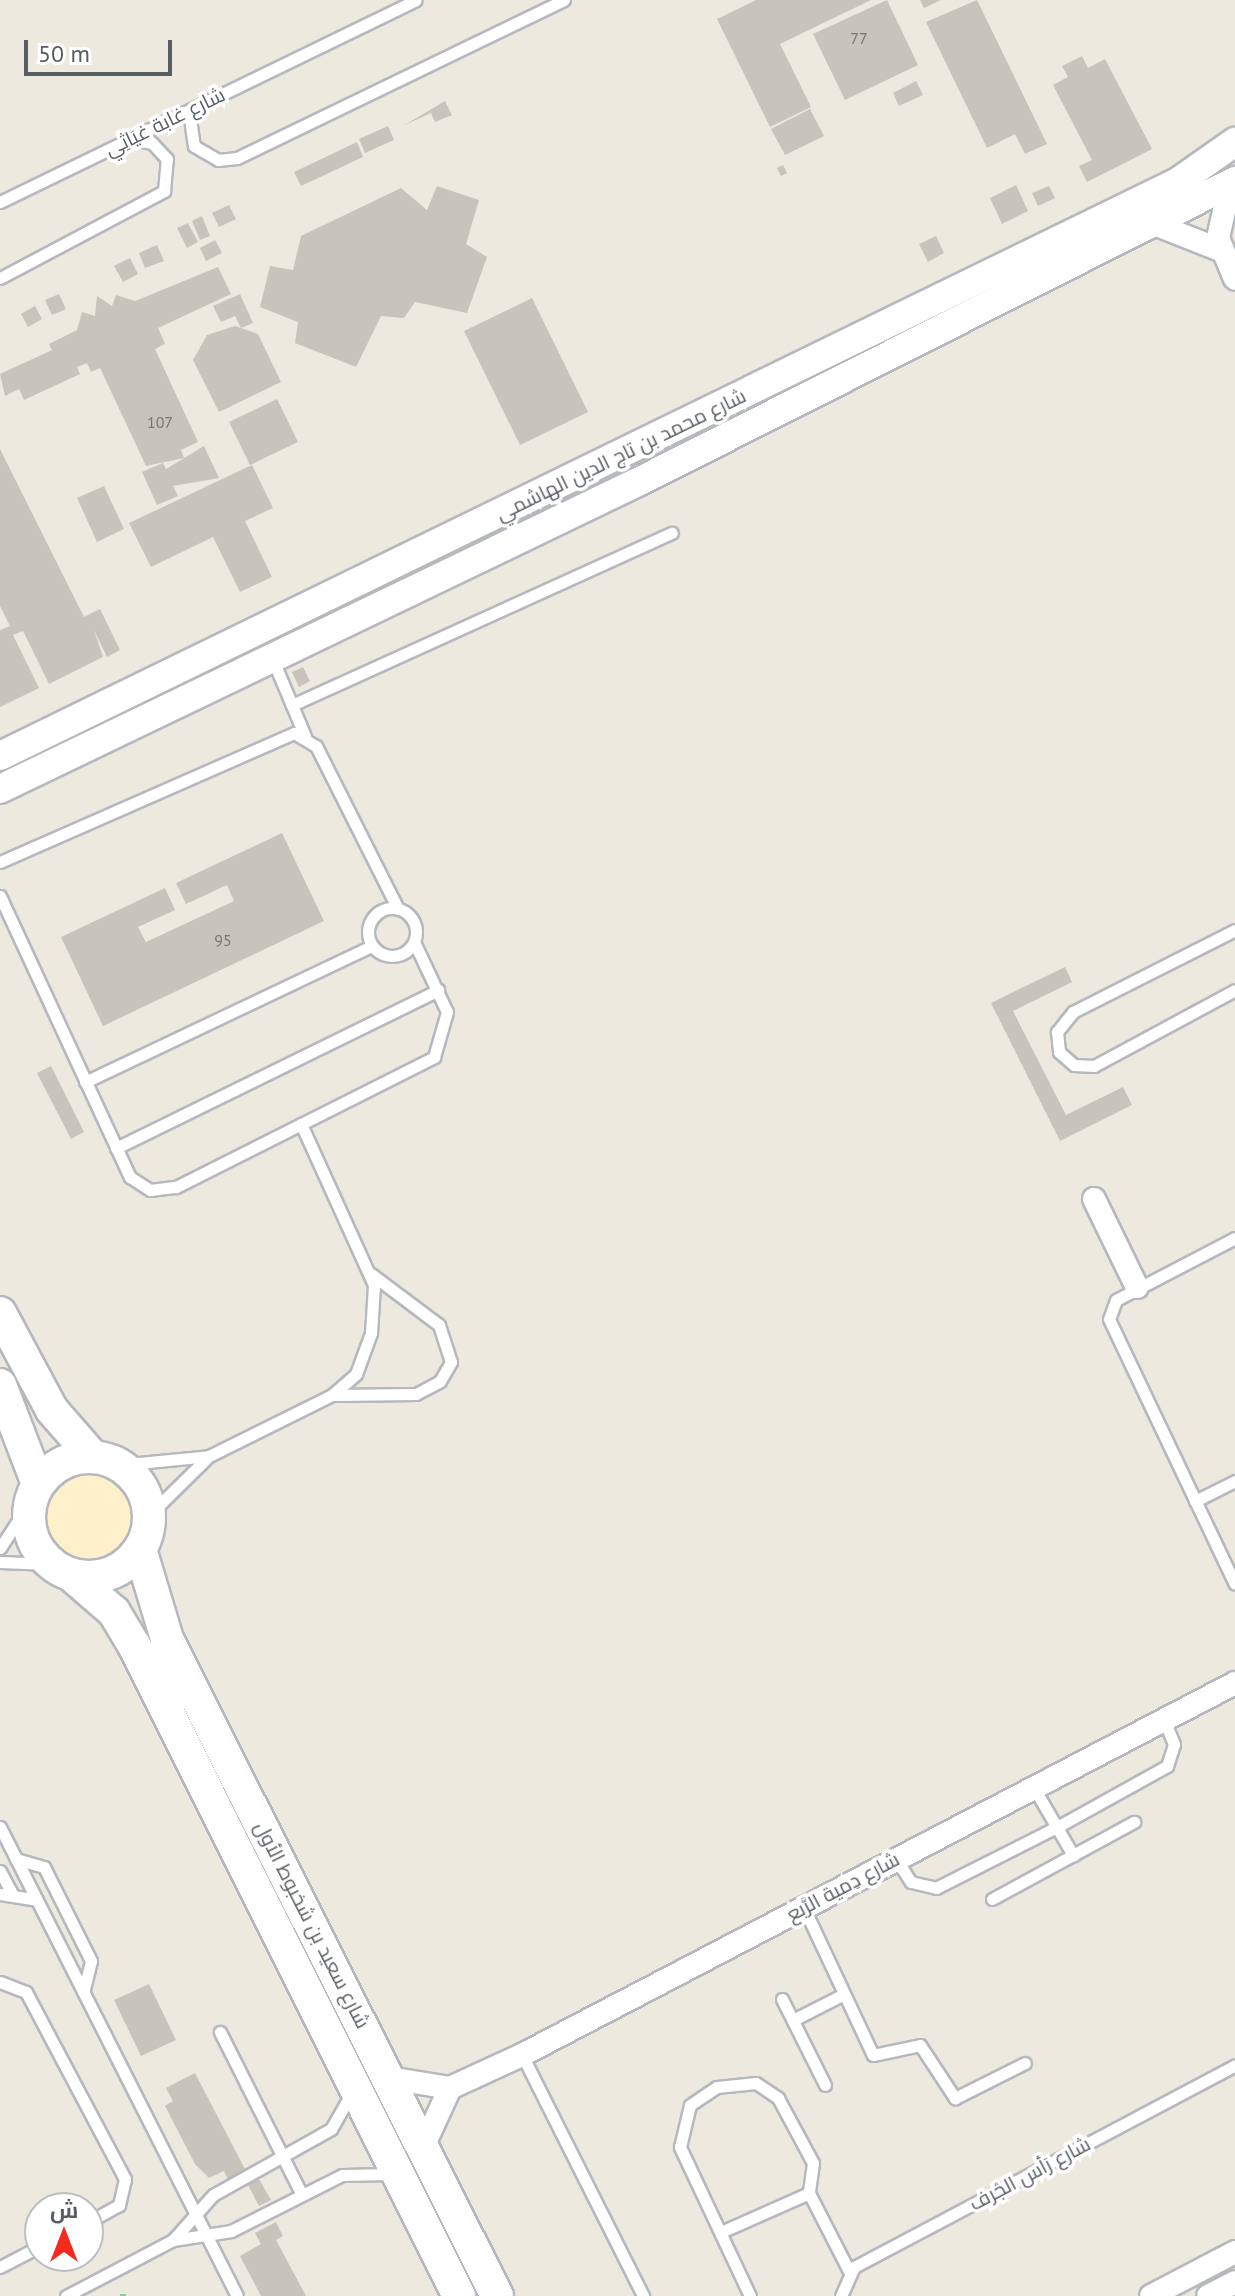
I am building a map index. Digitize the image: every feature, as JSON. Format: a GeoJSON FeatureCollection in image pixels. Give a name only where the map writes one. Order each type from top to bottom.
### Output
{"type":"FeatureCollection","features":[{"type":"Feature","properties":{"kind":"main road"},"geometry":{"type":"LineString","coordinates":[[0,1313],[52,1410],[106,1461],[134,1478],[149,1515],[140,1549],[102,1575],[61,1569],[32,1536],[34,1493],[0,1385]]}},
{"type":"Feature","properties":{"kind":"main road"},"geometry":{"type":"LineString","coordinates":[[34,1493],[62,1463],[106,1461]]}},
{"type":"Feature","properties":{"kind":"main road","name":"شارع سعيد بن شخبوط الأول"},"geometry":{"type":"LineString","coordinates":[[140,1549],[163,1630],[497,2296]]}},
{"type":"Feature","properties":{"kind":"main road","name":"شارع سعيد بن شخبوط الأول"},"geometry":{"type":"LineString","coordinates":[[61,1569],[125,1627],[459,2296]]}},
{"type":"Feature","properties":{"kind":"street","name":"شارع محمد بن تاج الدين الهاشمي"},"geometry":{"type":"LineString","coordinates":[[0,756],[1178,182],[1235,142]]}},
{"type":"Feature","properties":{"kind":"street","name":"شارع محمد بن تاج الدين الهاشمي"},"geometry":{"type":"LineString","coordinates":[[0,789],[1157,225],[1232,182]]}},
{"type":"Feature","properties":{"kind":"street"},"geometry":{"type":"LineString","coordinates":[[1232,182],[1220,250],[1235,279]]}},
{"type":"Feature","properties":{"kind":"street"},"geometry":{"type":"LineString","coordinates":[[1157,225],[1220,250]]}},
{"type":"Feature","properties":{"kind":"street"},"geometry":{"type":"LineString","coordinates":[[1094,1199],[1137,1287]]}},
{"type":"Feature","properties":{"kind":"street","name":"شارع دِمية الرَّبع"},"geometry":{"type":"LineString","coordinates":[[450,2088],[522,2055],[1235,1683]]}},
{"type":"Feature","properties":{"kind":"street"},"geometry":{"type":"LineString","coordinates":[[389,2078],[450,2088],[423,2147]]}},
{"type":"Feature","properties":{"kind":"street"},"geometry":{"type":"LineString","coordinates":[[1151,2296],[1235,2252]]}},
{"type":"Feature","properties":{"kind":"street"},"geometry":{"type":"LineString","coordinates":[[1208,2296],[1235,2282]]}},
{"type":"Feature","properties":{"kind":"lane","name":"شارع غابة غيَاثِي"},"geometry":{"type":"LineString","coordinates":[[0,202],[416,0]]}},
{"type":"Feature","properties":{"kind":"lane"},"geometry":{"type":"LineString","coordinates":[[189,111],[194,146],[209,158],[237,158],[564,0]]}},
{"type":"Feature","properties":{"kind":"lane"},"geometry":{"type":"LineString","coordinates":[[0,278],[164,191],[169,170],[161,150],[131,139]]}},
{"type":"Feature","properties":{"kind":"lane"},"geometry":{"type":"LineString","coordinates":[[292,705],[672,533]]}},
{"type":"Feature","properties":{"kind":"lane"},"geometry":{"type":"LineString","coordinates":[[0,896],[116,1148],[140,1186],[164,1190],[434,1057],[447,1028],[438,990],[414,942],[415,926],[398,909],[305,736],[272,657]]}},
{"type":"Feature","properties":{"kind":"lane"},"geometry":{"type":"LineString","coordinates":[[0,862],[276,735],[305,736]]}},
{"type":"Feature","properties":{"kind":"lane"},"geometry":{"type":"LineString","coordinates":[[372,946],[371,920],[398,909]]}},
{"type":"Feature","properties":{"kind":"lane"},"geometry":{"type":"LineString","coordinates":[[1235,930],[1073,1012],[1057,1032],[1059,1052],[1074,1065],[1094,1066],[1235,990]]}},
{"type":"Feature","properties":{"kind":"lane"},"geometry":{"type":"LineString","coordinates":[[372,946],[390,957],[414,942]]}},
{"type":"Feature","properties":{"kind":"lane"},"geometry":{"type":"LineString","coordinates":[[85,1082],[372,946]]}},
{"type":"Feature","properties":{"kind":"lane"},"geometry":{"type":"LineString","coordinates":[[116,1148],[438,990]]}},
{"type":"Feature","properties":{"kind":"lane"},"geometry":{"type":"LineString","coordinates":[[149,1515],[209,1456],[332,1395],[365,1354],[375,1306],[371,1274],[301,1124]]}},
{"type":"Feature","properties":{"kind":"lane"},"geometry":{"type":"LineString","coordinates":[[1235,1238],[1137,1287],[1112,1305],[1111,1327],[1235,1584]]}},
{"type":"Feature","properties":{"kind":"lane"},"geometry":{"type":"LineString","coordinates":[[332,1395],[416,1394],[440,1381],[451,1362],[439,1325],[371,1274]]}},
{"type":"Feature","properties":{"kind":"lane"},"geometry":{"type":"LineString","coordinates":[[106,1461],[209,1456]]}},
{"type":"Feature","properties":{"kind":"lane"},"geometry":{"type":"LineString","coordinates":[[1195,1501],[1235,1481]]}},
{"type":"Feature","properties":{"kind":"lane"},"geometry":{"type":"LineString","coordinates":[[0,1548],[34,1493]]}},
{"type":"Feature","properties":{"kind":"lane"},"geometry":{"type":"LineString","coordinates":[[0,1562],[61,1569]]}},
{"type":"Feature","properties":{"kind":"lane"},"geometry":{"type":"LineString","coordinates":[[897,1860],[911,1882],[936,1888],[1057,1827],[1167,1766],[1174,1744],[1164,1721]]}},
{"type":"Feature","properties":{"kind":"lane"},"geometry":{"type":"LineString","coordinates":[[1034,1788],[1073,1855]]}},
{"type":"Feature","properties":{"kind":"lane"},"geometry":{"type":"LineString","coordinates":[[992,1899],[1134,1822]]}},
{"type":"Feature","properties":{"kind":"lane"},"geometry":{"type":"LineString","coordinates":[[0,1827],[237,2296]]}},
{"type":"Feature","properties":{"kind":"lane"},"geometry":{"type":"LineString","coordinates":[[16,1859],[44,1867],[91,1961],[83,1992]]}},
{"type":"Feature","properties":{"kind":"lane"},"geometry":{"type":"LineString","coordinates":[[0,1871],[6,1895],[37,1900]]}},
{"type":"Feature","properties":{"kind":"lane"},"geometry":{"type":"LineString","coordinates":[[804,1908],[869,2052],[883,2057],[920,2045],[950,2097],[1025,2063]]}},
{"type":"Feature","properties":{"kind":"lane"},"geometry":{"type":"LineString","coordinates":[[0,1982],[26,1992],[125,2179],[119,2205],[104,2213]]}},
{"type":"Feature","properties":{"kind":"lane"},"geometry":{"type":"LineString","coordinates":[[793,2020],[844,1994]]}},
{"type":"Feature","properties":{"kind":"lane"},"geometry":{"type":"LineString","coordinates":[[782,1999],[825,2085]]}},
{"type":"Feature","properties":{"kind":"lane"},"geometry":{"type":"LineString","coordinates":[[220,2032],[302,2195]]}},
{"type":"Feature","properties":{"kind":"lane"},"geometry":{"type":"LineString","coordinates":[[522,2055],[643,2296]]}},
{"type":"Feature","properties":{"kind":"lane","name":"شارع رَأس الجُرف"},"geometry":{"type":"LineString","coordinates":[[849,2271],[1235,2065]]}},
{"type":"Feature","properties":{"kind":"lane"},"geometry":{"type":"LineString","coordinates":[[750,2296],[680,2147],[690,2105],[717,2087],[756,2083],[778,2098],[813,2163],[809,2193],[849,2271],[841,2296]]}},
{"type":"Feature","properties":{"kind":"lane"},"geometry":{"type":"LineString","coordinates":[[173,2240],[194,2210],[331,2129],[352,2087]]}},
{"type":"Feature","properties":{"kind":"lane"},"geometry":{"type":"LineString","coordinates":[[66,2296],[173,2240],[208,2239],[356,2171],[398,2176]]}},
{"type":"Feature","properties":{"kind":"lane"},"geometry":{"type":"LineString","coordinates":[[721,2232],[809,2193]]}},
{"type":"Feature","properties":{"kind":"lane"},"geometry":{"type":"LineString","coordinates":[[0,2267],[24,2254]]}},
{"type":"Feature","properties":{"kind":"sand"},"geometry":{"type":"Polygon","coordinates":[[[88,1470],[105,1473],[119,1483],[129,1497],[132,1514],[129,1531],[119,1545],[105,1555],[88,1558],[71,1555],[57,1545],[47,1531],[44,1514],[47,1497],[57,1483],[71,1473],[88,1470]]]}},
{"type":"Feature","properties":{"kind":"building"},"geometry":{"type":"Polygon","coordinates":[[[756,0],[871,0],[780,44],[811,107],[770,127],[717,19],[756,0]]]}},
{"type":"Feature","properties":{"kind":"building"},"geometry":{"type":"Polygon","coordinates":[[[887,0],[918,65],[845,100],[813,34],[887,0]]]}},
{"type":"Feature","properties":{"kind":"building"},"geometry":{"type":"Polygon","coordinates":[[[920,0],[941,0],[924,8],[920,0]]]}},
{"type":"Feature","properties":{"kind":"building"},"geometry":{"type":"Polygon","coordinates":[[[977,0],[1047,144],[1025,154],[1015,134],[987,148],[926,22],[977,0]]]}},
{"type":"Feature","properties":{"kind":"building"},"geometry":{"type":"Polygon","coordinates":[[[1082,56],[1088,68],[1105,59],[1152,149],[1087,182],[1079,166],[1092,160],[1053,85],[1068,77],[1062,66],[1082,56]]]}},
{"type":"Feature","properties":{"kind":"building"},"geometry":{"type":"Polygon","coordinates":[[[916,81],[923,95],[899,106],[893,93],[916,81]]]}},
{"type":"Feature","properties":{"kind":"building"},"geometry":{"type":"Polygon","coordinates":[[[445,101],[452,115],[435,122],[431,113],[403,126],[445,101]]]}},
{"type":"Feature","properties":{"kind":"building"},"geometry":{"type":"Polygon","coordinates":[[[810,109],[824,136],[785,155],[771,129],[810,109]]]}},
{"type":"Feature","properties":{"kind":"building"},"geometry":{"type":"Polygon","coordinates":[[[388,126],[394,140],[365,153],[359,139],[388,126]]]}},
{"type":"Feature","properties":{"kind":"building"},"geometry":{"type":"Polygon","coordinates":[[[357,142],[363,157],[301,186],[294,172],[357,142]]]}},
{"type":"Feature","properties":{"kind":"building"},"geometry":{"type":"Polygon","coordinates":[[[783,165],[787,173],[781,176],[777,168],[783,165]]]}},
{"type":"Feature","properties":{"kind":"building"},"geometry":{"type":"Polygon","coordinates":[[[1016,185],[1028,211],[1002,224],[990,198],[1016,185]]]}},
{"type":"Feature","properties":{"kind":"building"},"geometry":{"type":"Polygon","coordinates":[[[437,186],[479,200],[466,244],[487,257],[467,313],[415,302],[404,318],[381,316],[356,367],[295,343],[298,322],[260,307],[270,266],[293,270],[301,236],[401,188],[427,210],[437,186]]]}},
{"type":"Feature","properties":{"kind":"building"},"geometry":{"type":"Polygon","coordinates":[[[1049,186],[1055,198],[1038,206],[1032,193],[1049,186]]]}},
{"type":"Feature","properties":{"kind":"building"},"geometry":{"type":"Polygon","coordinates":[[[229,205],[236,219],[219,227],[212,213],[229,205]]]}},
{"type":"Feature","properties":{"kind":"building"},"geometry":{"type":"Polygon","coordinates":[[[202,216],[210,236],[200,240],[192,221],[202,216]]]}},
{"type":"Feature","properties":{"kind":"building"},"geometry":{"type":"Polygon","coordinates":[[[188,223],[198,242],[187,248],[177,228],[188,223]]]}},
{"type":"Feature","properties":{"kind":"building"},"geometry":{"type":"Polygon","coordinates":[[[936,236],[944,253],[928,262],[919,244],[936,236]]]}},
{"type":"Feature","properties":{"kind":"building"},"geometry":{"type":"Polygon","coordinates":[[[215,240],[222,253],[206,261],[200,248],[215,240]]]}},
{"type":"Feature","properties":{"kind":"building"},"geometry":{"type":"Polygon","coordinates":[[[157,245],[164,261],[145,268],[139,253],[157,245]]]}},
{"type":"Feature","properties":{"kind":"building"},"geometry":{"type":"Polygon","coordinates":[[[130,258],[138,274],[123,282],[114,266],[130,258]]]}},
{"type":"Feature","properties":{"kind":"building"},"geometry":{"type":"Polygon","coordinates":[[[218,267],[231,294],[158,328],[165,344],[155,349],[198,442],[181,450],[184,458],[146,466],[100,368],[91,372],[87,363],[77,367],[80,374],[24,400],[19,389],[5,396],[0,374],[52,350],[49,344],[77,330],[82,312],[95,316],[97,296],[112,306],[116,295],[135,301],[218,267]]]}},
{"type":"Feature","properties":{"kind":"building"},"geometry":{"type":"Polygon","coordinates":[[[59,294],[66,309],[52,315],[45,300],[59,294]]]}},
{"type":"Feature","properties":{"kind":"building"},"geometry":{"type":"Polygon","coordinates":[[[240,294],[253,323],[241,328],[235,316],[221,322],[213,306],[240,294]]]}},
{"type":"Feature","properties":{"kind":"building"},"geometry":{"type":"Polygon","coordinates":[[[532,298],[588,412],[520,445],[464,331],[532,298]]]}},
{"type":"Feature","properties":{"kind":"building"},"geometry":{"type":"Polygon","coordinates":[[[35,306],[42,319],[28,327],[21,314],[35,306]]]}},
{"type":"Feature","properties":{"kind":"building"},"geometry":{"type":"Polygon","coordinates":[[[235,326],[258,334],[281,382],[219,412],[193,360],[207,335],[235,326]]]}},
{"type":"Feature","properties":{"kind":"building"},"geometry":{"type":"Polygon","coordinates":[[[277,399],[298,442],[250,465],[229,422],[277,399]]]}},
{"type":"Feature","properties":{"kind":"building"},"geometry":{"type":"Polygon","coordinates":[[[204,446],[219,478],[173,486],[178,496],[157,505],[142,472],[163,463],[166,469],[204,446]]]}},
{"type":"Feature","properties":{"kind":"building"},"geometry":{"type":"Polygon","coordinates":[[[0,449],[84,617],[100,609],[120,650],[107,657],[94,630],[103,657],[49,684],[23,631],[13,635],[39,688],[0,707],[0,630],[10,626],[0,606],[0,449]]]}},
{"type":"Feature","properties":{"kind":"building"},"geometry":{"type":"Polygon","coordinates":[[[252,465],[273,508],[245,521],[272,577],[240,592],[213,537],[151,567],[129,523],[252,465]]]}},
{"type":"Feature","properties":{"kind":"building"},"geometry":{"type":"Polygon","coordinates":[[[104,486],[124,529],[97,542],[77,498],[104,486]]]}},
{"type":"Feature","properties":{"kind":"building"},"geometry":{"type":"Polygon","coordinates":[[[303,667],[310,681],[299,687],[292,672],[303,667]]]}},
{"type":"Feature","properties":{"kind":"building"},"geometry":{"type":"Polygon","coordinates":[[[282,833],[324,921],[103,1026],[61,937],[165,888],[175,910],[138,927],[146,942],[234,901],[227,885],[186,904],[176,883],[282,833]]]}},
{"type":"Feature","properties":{"kind":"building"},"geometry":{"type":"Polygon","coordinates":[[[1065,967],[1072,982],[1013,1011],[1066,1115],[1123,1087],[1132,1105],[1060,1141],[991,1003],[1065,967]]]}},
{"type":"Feature","properties":{"kind":"building"},"geometry":{"type":"Polygon","coordinates":[[[51,1066],[84,1132],[71,1139],[37,1073],[51,1066]]]}},
{"type":"Feature","properties":{"kind":"building"},"geometry":{"type":"Polygon","coordinates":[[[149,1984],[176,2040],[141,2056],[114,2000],[149,1984]]]}},
{"type":"Feature","properties":{"kind":"building"},"geometry":{"type":"Polygon","coordinates":[[[195,2073],[247,2173],[229,2182],[224,2171],[209,2178],[195,2164],[165,2106],[173,2101],[166,2088],[195,2073]]]}},
{"type":"Feature","properties":{"kind":"building"},"geometry":{"type":"Polygon","coordinates":[[[259,2179],[271,2200],[259,2206],[248,2185],[259,2179]]]}},
{"type":"Feature","properties":{"kind":"building"},"geometry":{"type":"Polygon","coordinates":[[[276,2222],[283,2236],[276,2240],[306,2296],[261,2296],[240,2256],[261,2244],[255,2233],[276,2222]]]}}]}
